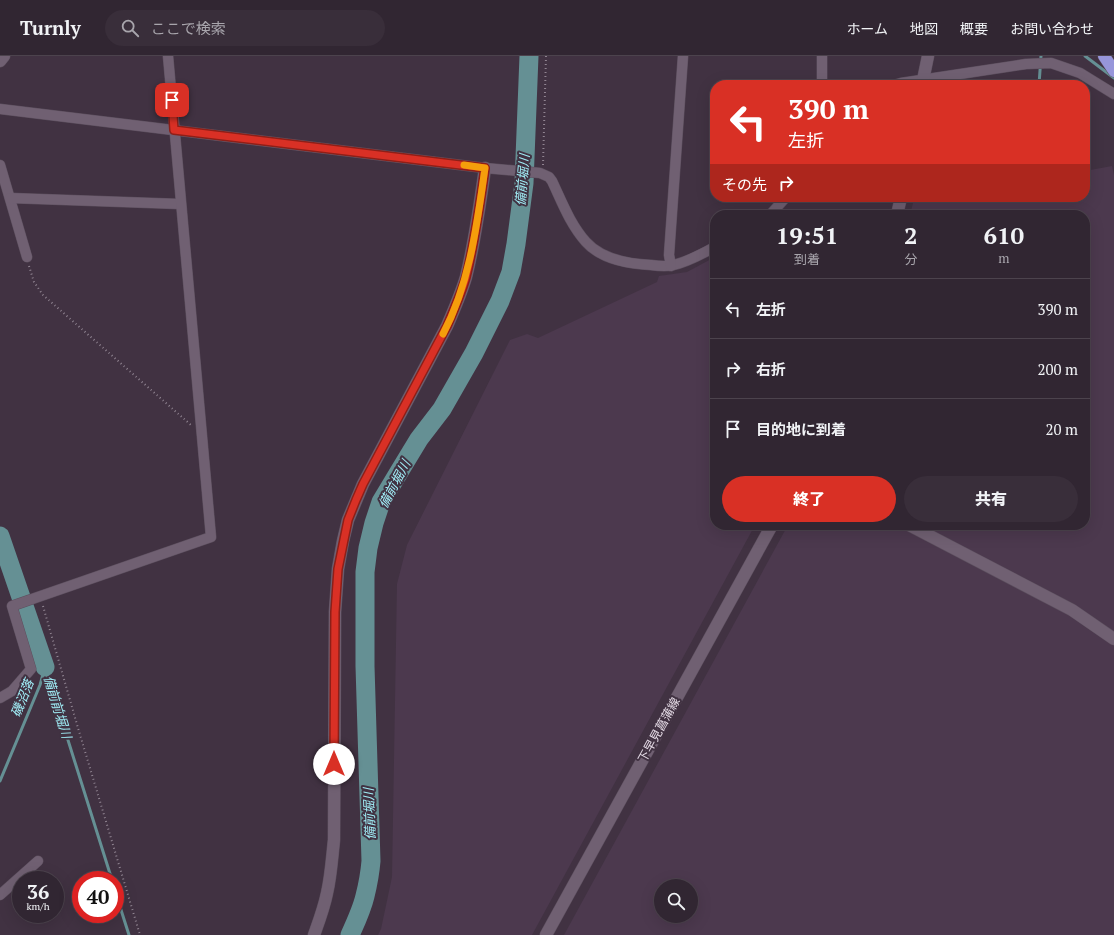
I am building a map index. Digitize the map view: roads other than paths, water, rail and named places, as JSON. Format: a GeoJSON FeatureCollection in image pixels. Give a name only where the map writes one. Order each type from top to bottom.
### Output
{"type":"FeatureCollection","features":[{"type":"Feature","properties":{"kind":"highway"},"geometry":{"type":"LineString","coordinates":[[1104,56],[1114,71]]}},
{"type":"Feature","properties":{"kind":"street"},"geometry":{"type":"LineString","coordinates":[[0,61],[4,56]]}},
{"type":"Feature","properties":{"kind":"street"},"geometry":{"type":"LineString","coordinates":[[0,698],[12,691],[31,669],[12,606],[211,537],[180,204],[168,56]]}},
{"type":"Feature","properties":{"kind":"street"},"geometry":{"type":"LineString","coordinates":[[671,266],[669,255],[683,56]]}},
{"type":"Feature","properties":{"kind":"street"},"geometry":{"type":"LineString","coordinates":[[822,56],[822,80]]}},
{"type":"Feature","properties":{"kind":"street"},"geometry":{"type":"LineString","coordinates":[[923,80],[928,56]]}},
{"type":"Feature","properties":{"kind":"street"},"geometry":{"type":"LineString","coordinates":[[934,80],[1026,64],[1051,63],[1080,73],[1112,93]]}},
{"type":"Feature","properties":{"kind":"street"},"geometry":{"type":"LineString","coordinates":[[0,109],[541,174],[549,177],[552,181],[569,218],[577,231],[587,244],[599,253],[618,260],[647,265],[671,266],[687,261],[710,250]]}},
{"type":"Feature","properties":{"kind":"street"},"geometry":{"type":"LineString","coordinates":[[0,165],[27,257]]}},
{"type":"Feature","properties":{"kind":"street"},"geometry":{"type":"LineString","coordinates":[[314,935],[327,893],[334,840],[335,612],[338,569],[343,541],[348,520],[363,484],[447,326],[457,302],[465,278],[491,168]]}},
{"type":"Feature","properties":{"kind":"street"},"geometry":{"type":"LineString","coordinates":[[10,198],[180,204]]}},
{"type":"Feature","properties":{"kind":"street"},"geometry":{"type":"LineString","coordinates":[[774,210],[782,202]]}},
{"type":"Feature","properties":{"kind":"street","name":"下早見菖蒲線"},"geometry":{"type":"LineString","coordinates":[[546,935],[769,530]]}},
{"type":"Feature","properties":{"kind":"street"},"geometry":{"type":"LineString","coordinates":[[918,530],[1072,610],[1114,639]]}},
{"type":"Feature","properties":{"kind":"street"},"geometry":{"type":"LineString","coordinates":[[0,896],[38,861]]}},
{"type":"Feature","properties":{"kind":"waterway","name":"備前堀川"},"geometry":{"type":"LineString","coordinates":[[350,935],[364,901],[371,861],[365,666],[365,572],[368,548],[381,502],[419,439],[442,409],[474,353],[500,301],[511,272],[524,183],[529,56]]}},
{"type":"Feature","properties":{"kind":"waterway"},"geometry":{"type":"LineString","coordinates":[[1039,80],[1041,56]]}},
{"type":"Feature","properties":{"kind":"waterway"},"geometry":{"type":"LineString","coordinates":[[1085,56],[1114,78]]}},
{"type":"Feature","properties":{"kind":"waterway","name":"備前前堀川"},"geometry":{"type":"LineString","coordinates":[[0,536],[45,667]]}},
{"type":"Feature","properties":{"kind":"waterway","name":"備前前堀川"},"geometry":{"type":"LineString","coordinates":[[45,667],[109,871]]}},
{"type":"Feature","properties":{"kind":"waterway","name":"磯沼落"},"geometry":{"type":"LineString","coordinates":[[0,781],[40,685],[45,667]]}},
{"type":"Feature","properties":{"kind":"waterway","name":"備前前堀川"},"geometry":{"type":"LineString","coordinates":[[124,919],[129,935]]}}]}
